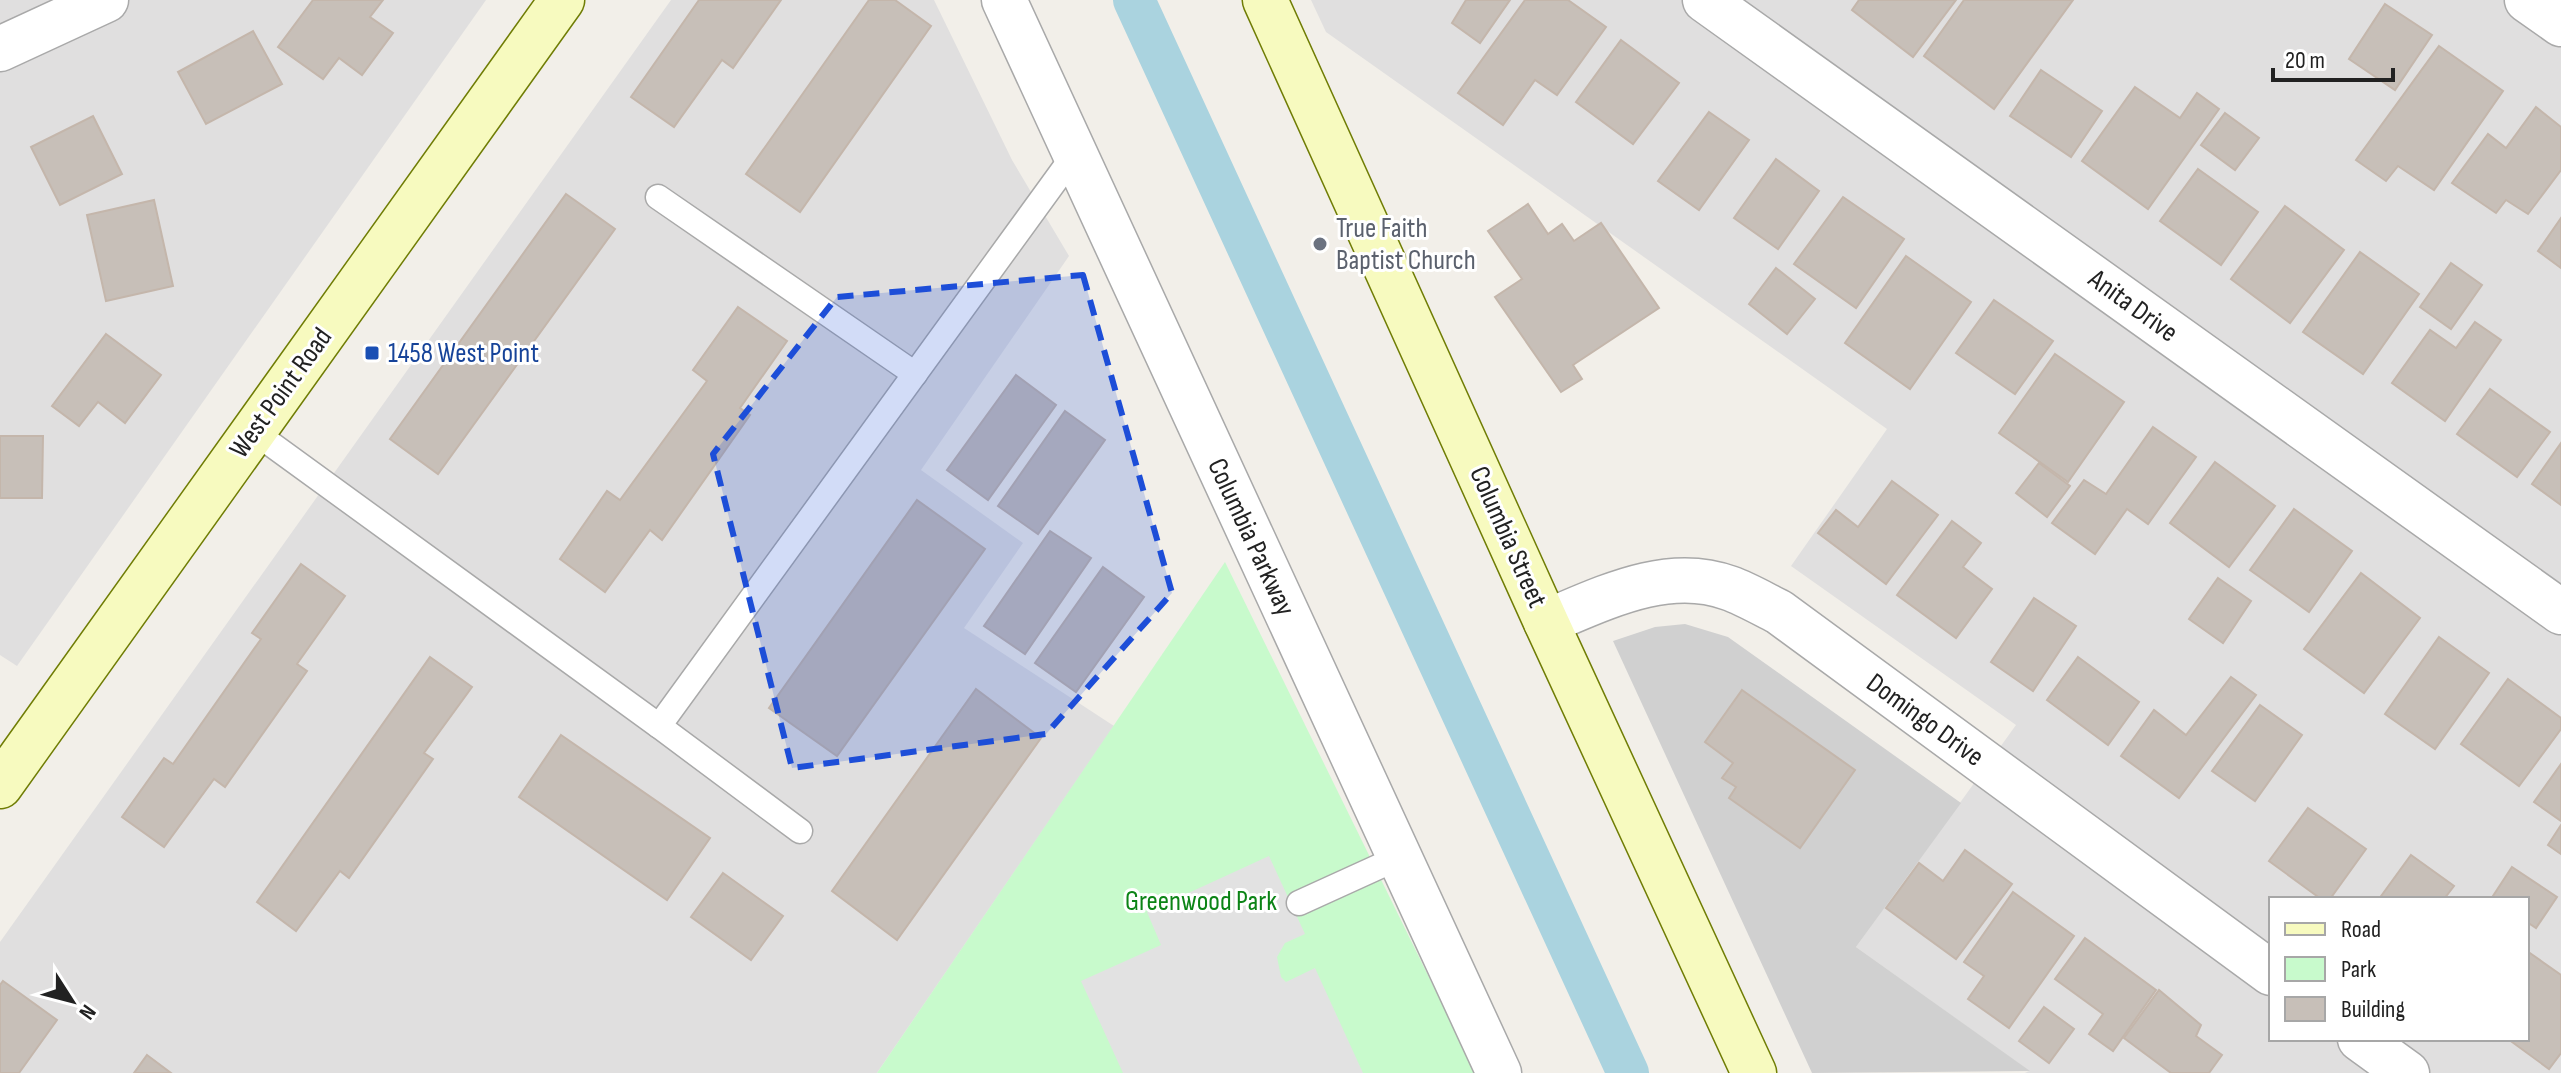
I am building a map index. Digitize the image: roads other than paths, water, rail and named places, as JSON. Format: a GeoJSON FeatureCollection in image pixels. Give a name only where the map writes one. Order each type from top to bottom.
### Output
{"type":"FeatureCollection","features":[{"type":"Feature","properties":{"kind":"street"},"geometry":{"type":"LineString","coordinates":[[0,49],[106,0]]}},
{"type":"Feature","properties":{"kind":"street","name":"West Point Road"},"geometry":{"type":"LineString","coordinates":[[0,786],[562,0]]}},
{"type":"Feature","properties":{"kind":"street","name":"Columbia Parkway"},"geometry":{"type":"LineString","coordinates":[[1004,0],[1499,1073]]}},
{"type":"Feature","properties":{"kind":"street","name":"Columbia Street"},"geometry":{"type":"LineString","coordinates":[[1265,0],[1754,1073]]}},
{"type":"Feature","properties":{"kind":"street","name":"Anita Drive"},"geometry":{"type":"LineString","coordinates":[[1705,0],[2561,612]]}},
{"type":"Feature","properties":{"kind":"street"},"geometry":{"type":"LineString","coordinates":[[2527,0],[2561,24]]}},
{"type":"Feature","properties":{"kind":"street","name":"Domingo Drive"},"geometry":{"type":"LineString","coordinates":[[1546,622],[1646,584],[1691,580],[1728,587],[1779,612],[2269,972]]}},
{"type":"Feature","properties":{"kind":"street"},"geometry":{"type":"LineString","coordinates":[[2363,1041],[2407,1073]]}},
{"type":"Feature","properties":{"kind":"lane"},"geometry":{"type":"LineString","coordinates":[[659,726],[1074,155]]}},
{"type":"Feature","properties":{"kind":"lane"},"geometry":{"type":"LineString","coordinates":[[658,197],[915,374]]}},
{"type":"Feature","properties":{"kind":"lane"},"geometry":{"type":"LineString","coordinates":[[253,431],[800,831]]}},
{"type":"Feature","properties":{"kind":"lane"},"geometry":{"type":"LineString","coordinates":[[1299,903],[1400,857]]}},
{"type":"Feature","properties":{"kind":"waterway"},"geometry":{"type":"LineString","coordinates":[[1134,0],[1628,1073]]}},
{"type":"Feature","properties":{"kind":"place","name":"True Faith Baptist Church"},"geometry":{"type":"Point","coordinates":[1320,244]}},
{"type":"Feature","properties":{"kind":"place","name":"1458 West Point"},"geometry":{"type":"Point","coordinates":[372,353]}},
{"type":"Feature","properties":{"kind":"park label","name":"Greenwood Park"},"geometry":{"type":"Point","coordinates":[1201,901]}}]}
